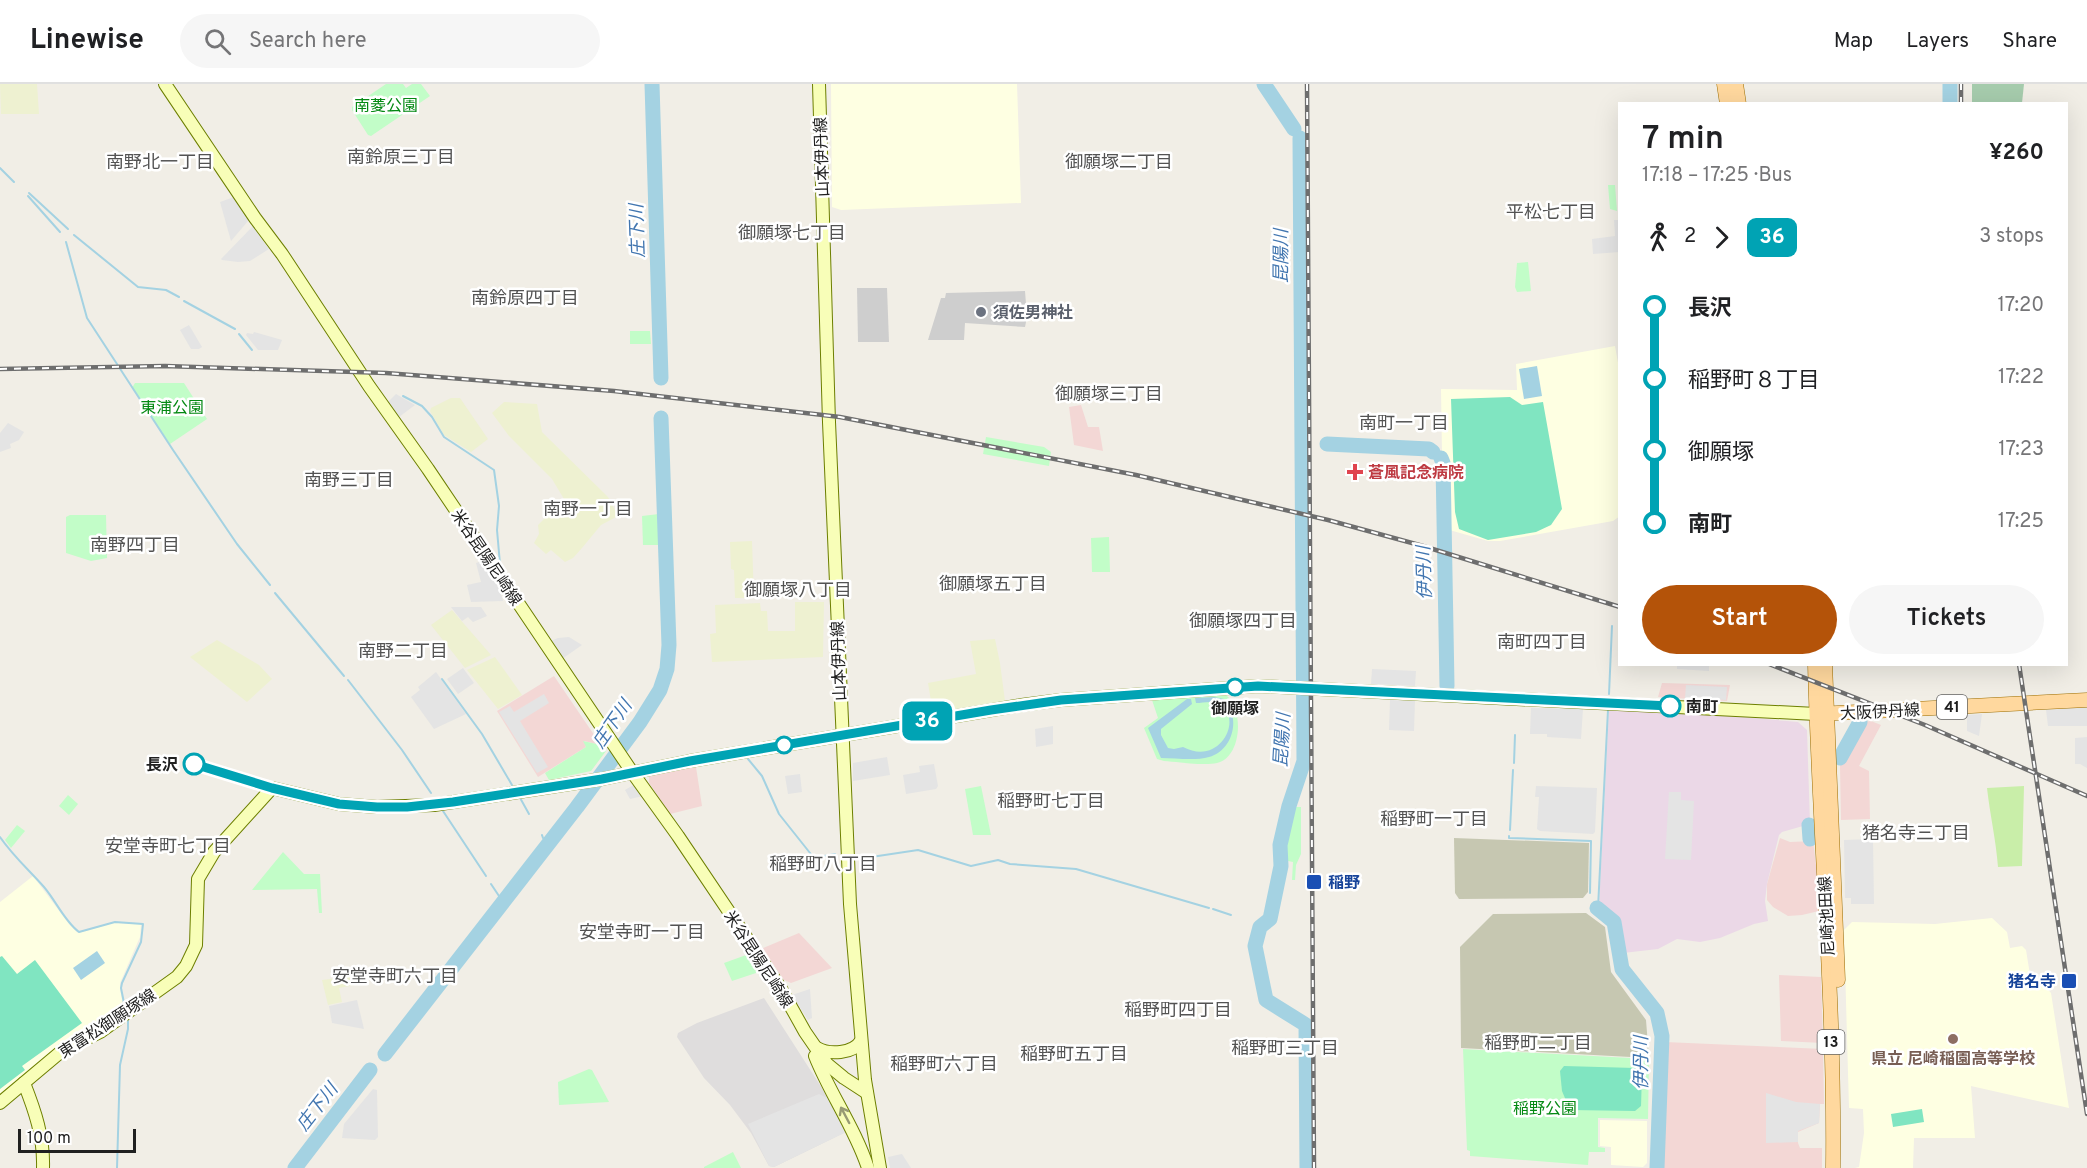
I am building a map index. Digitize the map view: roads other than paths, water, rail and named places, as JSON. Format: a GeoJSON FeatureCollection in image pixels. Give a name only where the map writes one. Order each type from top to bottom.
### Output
{"type":"FeatureCollection","features":[{"type":"Feature","properties":{"kind":"main road","name":"米谷昆陽尼崎線"},"geometry":{"type":"LineString","coordinates":[[165,84],[632,772],[678,836],[781,989],[805,1032],[827,1064],[867,1093]]}},
{"type":"Feature","properties":{"kind":"main road","name":"山本伊丹線"},"geometry":{"type":"LineString","coordinates":[[819,84],[828,422],[842,736],[850,904],[867,1093]]}},
{"type":"Feature","properties":{"kind":"main road"},"geometry":{"type":"LineString","coordinates":[[1724,84],[1727,102]]}},
{"type":"Feature","properties":{"kind":"main road"},"geometry":{"type":"LineString","coordinates":[[1736,84],[1739,102]]}},
{"type":"Feature","properties":{"kind":"main road","name":"尼崎池田線"},"geometry":{"type":"LineString","coordinates":[[1815,666],[1837,915],[1842,1168]]}},
{"type":"Feature","properties":{"kind":"main road","name":"尼崎池田線"},"geometry":{"type":"LineString","coordinates":[[1825,666],[1821,714],[1833,1168]]}},
{"type":"Feature","properties":{"kind":"main road","name":"東富松御願塚線"},"geometry":{"type":"LineString","coordinates":[[0,1103],[63,1050],[100,1032],[177,977],[186,966],[196,945],[198,879],[214,852],[272,788],[339,804],[407,807],[596,780],[991,710],[1061,700],[1235,687],[1303,688],[1821,714]]}},
{"type":"Feature","properties":{"kind":"main road","name":"大阪伊丹線"},"geometry":{"type":"LineString","coordinates":[[1821,714],[2087,700]]}},
{"type":"Feature","properties":{"kind":"main road","name":"米谷昆陽尼崎線"},"geometry":{"type":"LineString","coordinates":[[805,1032],[826,1082],[853,1131],[868,1168]]}},
{"type":"Feature","properties":{"kind":"main road"},"geometry":{"type":"LineString","coordinates":[[816,1048],[830,1053],[850,1050],[856,1048],[861,1041]]}},
{"type":"Feature","properties":{"kind":"main road"},"geometry":{"type":"LineString","coordinates":[[24,1083],[38,1122],[42,1142],[43,1168]]}},
{"type":"Feature","properties":{"kind":"main road"},"geometry":{"type":"LineString","coordinates":[[867,1093],[880,1168]]}},
{"type":"Feature","properties":{"kind":"water"},"geometry":{"type":"Polygon","coordinates":[[[1537,366],[1542,396],[1524,399],[1519,369],[1537,366]]]}},
{"type":"Feature","properties":{"kind":"water"},"geometry":{"type":"Polygon","coordinates":[[[1195,698],[1224,699],[1233,718],[1232,732],[1226,745],[1216,754],[1204,758],[1161,758],[1148,728],[1187,699],[1191,699],[1192,704],[1161,729],[1161,735],[1168,748],[1183,747],[1196,751],[1208,751],[1218,746],[1225,738],[1229,729],[1226,710],[1216,703],[1196,703],[1195,698]]]}},
{"type":"Feature","properties":{"kind":"water"},"geometry":{"type":"Polygon","coordinates":[[[97,951],[105,963],[81,980],[73,968],[97,951]]]}},
{"type":"Feature","properties":{"kind":"waterway","name":"庄下川"},"geometry":{"type":"LineString","coordinates":[[652,84],[661,378]]}},
{"type":"Feature","properties":{"kind":"waterway","name":"昆陽川"},"geometry":{"type":"LineString","coordinates":[[1264,84],[1294,129]]}},
{"type":"Feature","properties":{"kind":"waterway"},"geometry":{"type":"LineString","coordinates":[[1950,84],[1950,102]]}},
{"type":"Feature","properties":{"kind":"waterway","name":"昆陽川"},"geometry":{"type":"LineString","coordinates":[[1300,138],[1304,761],[1289,806],[1280,845],[1281,866],[1270,919],[1260,927],[1255,946],[1266,1000],[1306,1025],[1307,1168]]}},
{"type":"Feature","properties":{"kind":"waterway"},"geometry":{"type":"LineString","coordinates":[[0,168],[14,182]]}},
{"type":"Feature","properties":{"kind":"waterway"},"geometry":{"type":"LineString","coordinates":[[29,193],[68,229]]}},
{"type":"Feature","properties":{"kind":"waterway"},"geometry":{"type":"LineString","coordinates":[[28,196],[60,232]]}},
{"type":"Feature","properties":{"kind":"waterway"},"geometry":{"type":"LineString","coordinates":[[74,235],[138,287],[166,290],[179,297]]}},
{"type":"Feature","properties":{"kind":"waterway"},"geometry":{"type":"LineString","coordinates":[[66,242],[87,318],[237,544],[270,585]]}},
{"type":"Feature","properties":{"kind":"waterway"},"geometry":{"type":"LineString","coordinates":[[184,301],[235,329]]}},
{"type":"Feature","properties":{"kind":"waterway"},"geometry":{"type":"LineString","coordinates":[[239,334],[252,350]]}},
{"type":"Feature","properties":{"kind":"waterway"},"geometry":{"type":"LineString","coordinates":[[403,396],[422,406],[444,437],[494,470],[499,506],[497,530],[500,564]]}},
{"type":"Feature","properties":{"kind":"waterway","name":"庄下川"},"geometry":{"type":"LineString","coordinates":[[385,1054],[577,807],[640,722],[660,690],[667,669],[669,645],[661,418]]}},
{"type":"Feature","properties":{"kind":"waterway","name":"伊丹川"},"geometry":{"type":"LineString","coordinates":[[1327,444],[1429,449],[1433,452]]}},
{"type":"Feature","properties":{"kind":"waterway","name":"伊丹川"},"geometry":{"type":"LineString","coordinates":[[1441,458],[1443,463],[1447,686]]}},
{"type":"Feature","properties":{"kind":"waterway"},"geometry":{"type":"LineString","coordinates":[[275,593],[344,676]]}},
{"type":"Feature","properties":{"kind":"waterway"},"geometry":{"type":"LineString","coordinates":[[1609,694],[1612,626]]}},
{"type":"Feature","properties":{"kind":"waterway"},"geometry":{"type":"LineString","coordinates":[[442,679],[482,734],[512,785]]}},
{"type":"Feature","properties":{"kind":"waterway"},"geometry":{"type":"LineString","coordinates":[[348,680],[402,750],[431,793]]}},
{"type":"Feature","properties":{"kind":"waterway"},"geometry":{"type":"LineString","coordinates":[[1598,908],[1608,710]]}},
{"type":"Feature","properties":{"kind":"waterway"},"geometry":{"type":"LineString","coordinates":[[1840,758],[1860,722]]}},
{"type":"Feature","properties":{"kind":"waterway"},"geometry":{"type":"LineString","coordinates":[[1514,763],[1515,735]]}},
{"type":"Feature","properties":{"kind":"waterway"},"geometry":{"type":"LineString","coordinates":[[748,759],[762,776],[779,814],[814,858],[835,854],[836,856]]}},
{"type":"Feature","properties":{"kind":"waterway"},"geometry":{"type":"LineString","coordinates":[[1510,830],[1513,770]]}},
{"type":"Feature","properties":{"kind":"waterway"},"geometry":{"type":"LineString","coordinates":[[519,796],[529,814]]}},
{"type":"Feature","properties":{"kind":"waterway"},"geometry":{"type":"LineString","coordinates":[[443,811],[486,876]]}},
{"type":"Feature","properties":{"kind":"waterway"},"geometry":{"type":"LineString","coordinates":[[1809,825],[1810,839]]}},
{"type":"Feature","properties":{"kind":"waterway"},"geometry":{"type":"LineString","coordinates":[[1509,836],[1509,838],[1591,841],[1590,893]]}},
{"type":"Feature","properties":{"kind":"waterway"},"geometry":{"type":"LineString","coordinates":[[0,837],[44,887],[69,923],[79,932],[115,922],[143,924],[141,942],[122,983],[125,1008]]}},
{"type":"Feature","properties":{"kind":"waterway","name":"庄下川"},"geometry":{"type":"LineString","coordinates":[[545,840],[547,844]]}},
{"type":"Feature","properties":{"kind":"waterway"},"geometry":{"type":"LineString","coordinates":[[858,859],[918,850],[971,866],[998,860],[1010,864],[1076,869],[1209,908]]}},
{"type":"Feature","properties":{"kind":"waterway"},"geometry":{"type":"LineString","coordinates":[[491,884],[503,902]]}},
{"type":"Feature","properties":{"kind":"waterway","name":"伊丹川"},"geometry":{"type":"LineString","coordinates":[[1597,908],[1614,922],[1622,969],[1657,1013],[1662,1036],[1657,1168]]}},
{"type":"Feature","properties":{"kind":"waterway"},"geometry":{"type":"LineString","coordinates":[[1213,909],[1231,915]]}},
{"type":"Feature","properties":{"kind":"waterway"},"geometry":{"type":"LineString","coordinates":[[117,1168],[120,1065],[128,1029],[128,1016]]}},
{"type":"Feature","properties":{"kind":"waterway","name":"庄下川"},"geometry":{"type":"LineString","coordinates":[[295,1168],[370,1070]]}},
{"type":"Feature","properties":{"kind":"railway"},"geometry":{"type":"LineString","coordinates":[[1307,84],[1314,1168]]}},
{"type":"Feature","properties":{"kind":"railway"},"geometry":{"type":"LineString","coordinates":[[1961,84],[1961,102]]}},
{"type":"Feature","properties":{"kind":"railway"},"geometry":{"type":"LineString","coordinates":[[0,369],[165,366],[386,373],[614,391],[840,417],[1136,475],[1328,520],[1423,546],[1618,606]]}},
{"type":"Feature","properties":{"kind":"railway"},"geometry":{"type":"LineString","coordinates":[[1774,666],[1925,725],[2087,796]]}},
{"type":"Feature","properties":{"kind":"railway"},"geometry":{"type":"LineString","coordinates":[[2019,666],[2087,1114]]}},
{"type":"Feature","properties":{"kind":"place","name":"須佐男神社"},"geometry":{"type":"Point","coordinates":[981,312]}},
{"type":"Feature","properties":{"kind":"place","name":"蒼風記念病院"},"geometry":{"type":"Point","coordinates":[1355,472]}},
{"type":"Feature","properties":{"kind":"place","name":"御願塚"},"geometry":{"type":"Point","coordinates":[1235,687]}},
{"type":"Feature","properties":{"kind":"place","name":"南町"},"geometry":{"type":"Point","coordinates":[1670,706]}},
{"type":"Feature","properties":{"kind":"place","name":"長沢"},"geometry":{"type":"Point","coordinates":[194,764]}},
{"type":"Feature","properties":{"kind":"place","name":"稲野"},"geometry":{"type":"Point","coordinates":[1314,882]}},
{"type":"Feature","properties":{"kind":"place","name":"猪名寺"},"geometry":{"type":"Point","coordinates":[2069,981]}},
{"type":"Feature","properties":{"kind":"place","name":"県立 尼崎稲園高等学校"},"geometry":{"type":"Point","coordinates":[1953,1039]}},
{"type":"Feature","properties":{"kind":"district","name":"南鈴原三丁目"},"geometry":{"type":"Point","coordinates":[401,157]}},
{"type":"Feature","properties":{"kind":"district","name":"南野北一丁目"},"geometry":{"type":"Point","coordinates":[160,162]}},
{"type":"Feature","properties":{"kind":"district","name":"御願塚二丁目"},"geometry":{"type":"Point","coordinates":[1119,162]}},
{"type":"Feature","properties":{"kind":"district","name":"平松七丁目"},"geometry":{"type":"Point","coordinates":[1551,212]}},
{"type":"Feature","properties":{"kind":"district","name":"御願塚七丁目"},"geometry":{"type":"Point","coordinates":[792,233]}},
{"type":"Feature","properties":{"kind":"district","name":"南鈴原四丁目"},"geometry":{"type":"Point","coordinates":[525,298]}},
{"type":"Feature","properties":{"kind":"district","name":"御願塚三丁目"},"geometry":{"type":"Point","coordinates":[1109,394]}},
{"type":"Feature","properties":{"kind":"district","name":"南町一丁目"},"geometry":{"type":"Point","coordinates":[1404,423]}},
{"type":"Feature","properties":{"kind":"district","name":"南野三丁目"},"geometry":{"type":"Point","coordinates":[349,480]}},
{"type":"Feature","properties":{"kind":"district","name":"南野一丁目"},"geometry":{"type":"Point","coordinates":[588,509]}},
{"type":"Feature","properties":{"kind":"district","name":"南野四丁目"},"geometry":{"type":"Point","coordinates":[135,545]}},
{"type":"Feature","properties":{"kind":"district","name":"御願塚五丁目"},"geometry":{"type":"Point","coordinates":[993,584]}},
{"type":"Feature","properties":{"kind":"district","name":"御願塚八丁目"},"geometry":{"type":"Point","coordinates":[798,590]}},
{"type":"Feature","properties":{"kind":"district","name":"御願塚四丁目"},"geometry":{"type":"Point","coordinates":[1243,621]}},
{"type":"Feature","properties":{"kind":"district","name":"南町四丁目"},"geometry":{"type":"Point","coordinates":[1542,642]}},
{"type":"Feature","properties":{"kind":"district","name":"南野二丁目"},"geometry":{"type":"Point","coordinates":[403,651]}},
{"type":"Feature","properties":{"kind":"district","name":"稲野町七丁目"},"geometry":{"type":"Point","coordinates":[1051,801]}},
{"type":"Feature","properties":{"kind":"district","name":"稲野町一丁目"},"geometry":{"type":"Point","coordinates":[1434,819]}},
{"type":"Feature","properties":{"kind":"district","name":"猪名寺三丁目"},"geometry":{"type":"Point","coordinates":[1916,833]}},
{"type":"Feature","properties":{"kind":"district","name":"安堂寺町七丁目"},"geometry":{"type":"Point","coordinates":[168,846]}},
{"type":"Feature","properties":{"kind":"district","name":"稲野町八丁目"},"geometry":{"type":"Point","coordinates":[823,864]}},
{"type":"Feature","properties":{"kind":"district","name":"安堂寺町一丁目"},"geometry":{"type":"Point","coordinates":[642,932]}},
{"type":"Feature","properties":{"kind":"district","name":"安堂寺町六丁目"},"geometry":{"type":"Point","coordinates":[395,976]}},
{"type":"Feature","properties":{"kind":"district","name":"稲野町四丁目"},"geometry":{"type":"Point","coordinates":[1178,1010]}},
{"type":"Feature","properties":{"kind":"district","name":"稲野町二丁目"},"geometry":{"type":"Point","coordinates":[1538,1043]}},
{"type":"Feature","properties":{"kind":"district","name":"稲野町三丁目"},"geometry":{"type":"Point","coordinates":[1285,1048]}},
{"type":"Feature","properties":{"kind":"district","name":"稲野町五丁目"},"geometry":{"type":"Point","coordinates":[1074,1054]}},
{"type":"Feature","properties":{"kind":"district","name":"稲野町六丁目"},"geometry":{"type":"Point","coordinates":[944,1064]}},
{"type":"Feature","properties":{"kind":"park label","name":"南菱公園"},"geometry":{"type":"Point","coordinates":[386,105]}},
{"type":"Feature","properties":{"kind":"park label","name":"東浦公園"},"geometry":{"type":"Point","coordinates":[172,407]}},
{"type":"Feature","properties":{"kind":"park label","name":"稲野公園"},"geometry":{"type":"Point","coordinates":[1545,1108]}}]}
